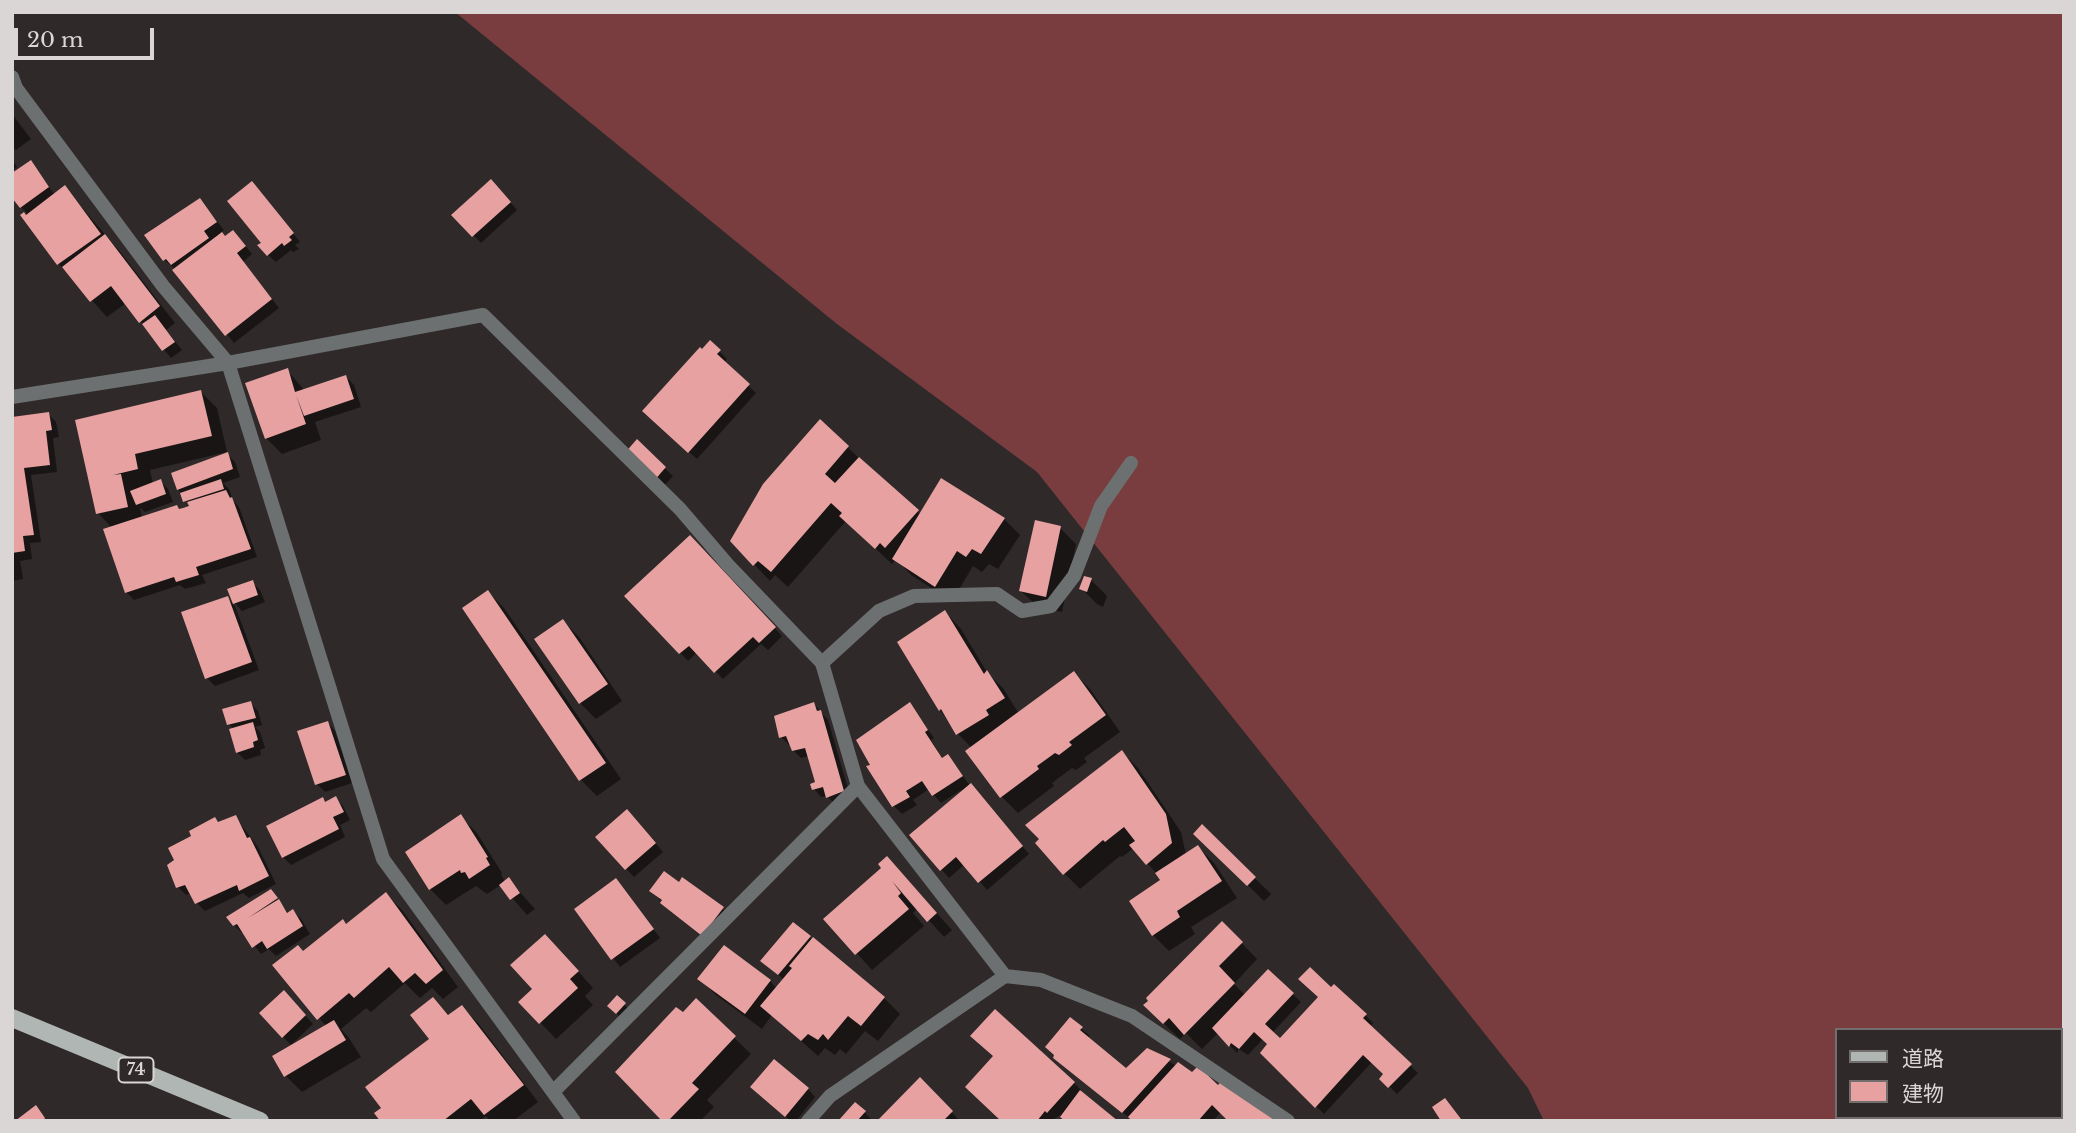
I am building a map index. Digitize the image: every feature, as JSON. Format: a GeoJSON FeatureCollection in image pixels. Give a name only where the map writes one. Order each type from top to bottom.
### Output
{"type":"FeatureCollection","features":[{"type":"Feature","properties":{"kind":"main road","name":"74"},"geometry":{"type":"LineString","coordinates":[[12,1018],[260,1121]]}},
{"type":"Feature","properties":{"kind":"street"},"geometry":{"type":"LineString","coordinates":[[12,77],[16,88],[163,286],[228,363],[383,859],[574,1121]]}},
{"type":"Feature","properties":{"kind":"street"},"geometry":{"type":"LineString","coordinates":[[12,397],[228,363],[483,315],[680,509],[728,565],[822,663],[858,786],[1006,976]]}},
{"type":"Feature","properties":{"kind":"street"},"geometry":{"type":"LineString","coordinates":[[822,663],[879,611],[914,596],[997,594],[1022,611],[1051,606],[1074,576],[1101,506],[1131,463]]}},
{"type":"Feature","properties":{"kind":"street"},"geometry":{"type":"LineString","coordinates":[[553,1092],[858,786]]}},
{"type":"Feature","properties":{"kind":"street"},"geometry":{"type":"LineString","coordinates":[[808,1121],[830,1096],[1006,976],[1041,980],[1132,1016],[1288,1121]]}},
{"type":"Feature","properties":{"kind":"shaded area"},"geometry":{"type":"Polygon","coordinates":[[[455,12],[2064,12],[2064,1121],[1544,1121],[1528,1088],[1037,472],[837,324],[455,12]]]}},
{"type":"Feature","properties":{"kind":"building"},"geometry":{"type":"Polygon","coordinates":[[[31,160],[49,187],[20,208],[12,198],[12,173],[31,160]]]}},
{"type":"Feature","properties":{"kind":"building"},"geometry":{"type":"Polygon","coordinates":[[[491,179],[511,202],[472,237],[451,215],[491,179]]]}},
{"type":"Feature","properties":{"kind":"building"},"geometry":{"type":"Polygon","coordinates":[[[252,181],[294,233],[289,237],[292,240],[284,246],[282,243],[267,256],[257,245],[261,243],[227,201],[252,181]]]}},
{"type":"Feature","properties":{"kind":"building"},"geometry":{"type":"Polygon","coordinates":[[[65,185],[101,234],[57,265],[20,215],[24,212],[26,215],[65,185]]]}},
{"type":"Feature","properties":{"kind":"building"},"geometry":{"type":"Polygon","coordinates":[[[200,198],[217,222],[204,231],[209,238],[171,265],[166,259],[163,261],[144,235],[200,198]]]}},
{"type":"Feature","properties":{"kind":"building"},"geometry":{"type":"Polygon","coordinates":[[[233,230],[246,246],[237,253],[272,299],[225,336],[172,270],[222,232],[225,236],[233,230]]]}},
{"type":"Feature","properties":{"kind":"building"},"geometry":{"type":"Polygon","coordinates":[[[105,234],[160,306],[139,323],[111,286],[90,302],[62,267],[105,234]]]}},
{"type":"Feature","properties":{"kind":"building"},"geometry":{"type":"Polygon","coordinates":[[[155,315],[175,342],[162,351],[142,324],[155,315]]]}},
{"type":"Feature","properties":{"kind":"building"},"geometry":{"type":"Polygon","coordinates":[[[710,340],[721,350],[717,354],[750,384],[688,453],[642,411],[700,347],[702,349],[710,340]]]}},
{"type":"Feature","properties":{"kind":"building"},"geometry":{"type":"Polygon","coordinates":[[[288,368],[295,392],[346,375],[354,399],[304,416],[296,395],[306,424],[265,439],[245,383],[288,368]]]}},
{"type":"Feature","properties":{"kind":"building"},"geometry":{"type":"Polygon","coordinates":[[[201,390],[212,436],[135,454],[138,469],[113,475],[121,474],[128,507],[96,514],[75,420],[201,390]]]}},
{"type":"Feature","properties":{"kind":"building"},"geometry":{"type":"Polygon","coordinates":[[[49,412],[52,430],[46,431],[50,465],[24,468],[34,535],[23,536],[25,551],[12,553],[12,417],[49,412]]]}},
{"type":"Feature","properties":{"kind":"building"},"geometry":{"type":"Polygon","coordinates":[[[820,419],[849,446],[825,474],[835,483],[859,457],[919,510],[885,548],[880,543],[875,549],[839,516],[842,513],[831,503],[771,572],[758,561],[753,566],[730,541],[763,484],[820,419]]]}},
{"type":"Feature","properties":{"kind":"building"},"geometry":{"type":"Polygon","coordinates":[[[637,439],[666,467],[653,482],[624,454],[637,439]]]}},
{"type":"Feature","properties":{"kind":"building"},"geometry":{"type":"Polygon","coordinates":[[[228,452],[233,469],[177,490],[171,473],[228,452]]]}},
{"type":"Feature","properties":{"kind":"building"},"geometry":{"type":"Polygon","coordinates":[[[941,478],[1005,518],[981,554],[972,549],[966,557],[957,551],[935,587],[892,559],[941,478]]]}},
{"type":"Feature","properties":{"kind":"building"},"geometry":{"type":"Polygon","coordinates":[[[161,479],[166,494],[136,505],[130,491],[161,479]]]}},
{"type":"Feature","properties":{"kind":"building"},"geometry":{"type":"Polygon","coordinates":[[[221,479],[224,489],[183,502],[180,493],[221,479]]]}},
{"type":"Feature","properties":{"kind":"building"},"geometry":{"type":"Polygon","coordinates":[[[226,490],[230,498],[232,497],[251,549],[196,567],[199,575],[176,582],[174,577],[125,593],[103,529],[177,505],[179,509],[183,508],[189,506],[187,502],[226,490]]]}},
{"type":"Feature","properties":{"kind":"building"},"geometry":{"type":"Polygon","coordinates":[[[1035,520],[1061,526],[1046,597],[1019,591],[1035,520]]]}},
{"type":"Feature","properties":{"kind":"building"},"geometry":{"type":"Polygon","coordinates":[[[690,535],[776,627],[759,643],[753,637],[714,673],[689,646],[679,654],[624,596],[690,535]]]}},
{"type":"Feature","properties":{"kind":"building"},"geometry":{"type":"Polygon","coordinates":[[[1084,576],[1092,578],[1087,592],[1079,589],[1084,576]]]}},
{"type":"Feature","properties":{"kind":"building"},"geometry":{"type":"Polygon","coordinates":[[[253,580],[258,595],[233,604],[227,589],[253,580]]]}},
{"type":"Feature","properties":{"kind":"building"},"geometry":{"type":"Polygon","coordinates":[[[488,590],[606,763],[579,781],[462,608],[488,590]]]}},
{"type":"Feature","properties":{"kind":"building"},"geometry":{"type":"Polygon","coordinates":[[[228,596],[252,662],[205,679],[181,612],[228,596]]]}},
{"type":"Feature","properties":{"kind":"building"},"geometry":{"type":"Polygon","coordinates":[[[945,610],[984,674],[987,670],[1005,698],[986,710],[989,715],[956,735],[897,642],[945,610]]]}},
{"type":"Feature","properties":{"kind":"building"},"geometry":{"type":"Polygon","coordinates":[[[563,619],[608,684],[579,704],[534,639],[563,619]]]}},
{"type":"Feature","properties":{"kind":"building"},"geometry":{"type":"Polygon","coordinates":[[[1074,671],[1106,715],[1069,742],[1072,745],[1037,766],[1039,769],[1000,798],[965,751],[1074,671]]]}},
{"type":"Feature","properties":{"kind":"building"},"geometry":{"type":"Polygon","coordinates":[[[251,701],[256,718],[227,725],[222,709],[251,701]]]}},
{"type":"Feature","properties":{"kind":"building"},"geometry":{"type":"Polygon","coordinates":[[[814,702],[817,711],[821,710],[844,791],[826,798],[823,787],[812,790],[810,784],[815,782],[805,748],[792,751],[786,736],[779,738],[774,716],[814,702]]]}},
{"type":"Feature","properties":{"kind":"building"},"geometry":{"type":"Polygon","coordinates":[[[910,702],[942,758],[948,754],[963,776],[932,796],[922,781],[906,791],[910,797],[892,807],[866,766],[870,765],[856,740],[910,702]]]}},
{"type":"Feature","properties":{"kind":"building"},"geometry":{"type":"Polygon","coordinates":[[[328,721],[346,775],[315,785],[297,731],[328,721]]]}},
{"type":"Feature","properties":{"kind":"building"},"geometry":{"type":"Polygon","coordinates":[[[253,722],[258,740],[253,742],[254,747],[236,753],[229,729],[253,722]]]}},
{"type":"Feature","properties":{"kind":"building"},"geometry":{"type":"Polygon","coordinates":[[[1122,750],[1166,814],[1172,843],[1146,865],[1129,845],[1135,841],[1124,827],[1105,842],[1103,840],[1063,875],[1035,843],[1039,839],[1025,825],[1122,750]]]}},
{"type":"Feature","properties":{"kind":"building"},"geometry":{"type":"Polygon","coordinates":[[[971,783],[1023,846],[978,883],[956,857],[940,871],[909,835],[971,783]]]}},
{"type":"Feature","properties":{"kind":"building"},"geometry":{"type":"Polygon","coordinates":[[[336,796],[344,812],[333,817],[339,829],[282,858],[266,826],[323,797],[325,802],[336,796]]]}},
{"type":"Feature","properties":{"kind":"building"},"geometry":{"type":"Polygon","coordinates":[[[627,809],[656,843],[625,870],[595,837],[627,809]]]}},
{"type":"Feature","properties":{"kind":"building"},"geometry":{"type":"Polygon","coordinates":[[[461,814],[488,857],[486,858],[490,865],[469,879],[465,872],[461,873],[460,870],[429,890],[405,852],[461,814]]]}},
{"type":"Feature","properties":{"kind":"building"},"geometry":{"type":"Polygon","coordinates":[[[236,815],[269,876],[239,891],[237,885],[195,904],[185,885],[176,888],[167,865],[174,860],[168,848],[191,836],[189,831],[215,817],[218,822],[236,815]]]}},
{"type":"Feature","properties":{"kind":"building"},"geometry":{"type":"Polygon","coordinates":[[[1202,824],[1256,877],[1247,886],[1193,834],[1202,824]]]}},
{"type":"Feature","properties":{"kind":"building"},"geometry":{"type":"Polygon","coordinates":[[[1198,845],[1222,881],[1177,911],[1180,917],[1152,936],[1129,901],[1160,880],[1155,873],[1198,845]]]}},
{"type":"Feature","properties":{"kind":"building"},"geometry":{"type":"Polygon","coordinates":[[[887,856],[937,913],[927,922],[892,881],[901,893],[898,896],[909,909],[855,955],[823,919],[881,868],[878,864],[887,856]]]}},
{"type":"Feature","properties":{"kind":"building"},"geometry":{"type":"Polygon","coordinates":[[[664,871],[679,882],[682,877],[724,907],[702,936],[649,891],[664,871]]]}},
{"type":"Feature","properties":{"kind":"building"},"geometry":{"type":"Polygon","coordinates":[[[509,877],[520,893],[510,900],[499,885],[509,877]]]}},
{"type":"Feature","properties":{"kind":"building"},"geometry":{"type":"Polygon","coordinates":[[[616,878],[654,929],[611,960],[574,909],[616,878]]]}},
{"type":"Feature","properties":{"kind":"building"},"geometry":{"type":"Polygon","coordinates":[[[271,889],[278,898],[248,918],[279,899],[287,913],[293,909],[303,926],[267,949],[262,941],[252,948],[237,924],[233,926],[226,917],[271,889]]]}},
{"type":"Feature","properties":{"kind":"building"},"geometry":{"type":"Polygon","coordinates":[[[386,892],[443,970],[426,984],[415,973],[403,983],[389,967],[354,998],[349,993],[317,1020],[272,965],[298,945],[303,951],[343,919],[346,924],[386,892]]]}},
{"type":"Feature","properties":{"kind":"building"},"geometry":{"type":"Polygon","coordinates":[[[1222,921],[1243,942],[1219,966],[1235,983],[1184,1035],[1169,1018],[1163,1024],[1143,1005],[1148,1001],[1146,998],[1222,921]]]}},
{"type":"Feature","properties":{"kind":"building"},"geometry":{"type":"Polygon","coordinates":[[[793,922],[811,936],[778,975],[760,961],[793,922]]]}},
{"type":"Feature","properties":{"kind":"building"},"geometry":{"type":"Polygon","coordinates":[[[545,934],[579,971],[570,979],[578,988],[539,1024],[518,1002],[532,989],[510,965],[545,934]]]}},
{"type":"Feature","properties":{"kind":"building"},"geometry":{"type":"Polygon","coordinates":[[[813,937],[885,997],[861,1026],[848,1016],[828,1040],[823,1034],[818,1040],[808,1034],[801,1041],[760,1006],[792,968],[789,966],[813,937]]]}},
{"type":"Feature","properties":{"kind":"building"},"geometry":{"type":"Polygon","coordinates":[[[724,945],[771,980],[745,1014],[697,979],[724,945]]]}},
{"type":"Feature","properties":{"kind":"building"},"geometry":{"type":"Polygon","coordinates":[[[1310,967],[1331,987],[1334,984],[1367,1014],[1363,1018],[1412,1064],[1388,1088],[1379,1079],[1383,1074],[1363,1055],[1315,1108],[1260,1053],[1267,1044],[1254,1032],[1239,1049],[1231,1043],[1229,1047],[1212,1028],[1268,969],[1294,993],[1265,1024],[1280,1038],[1318,997],[1298,979],[1310,967]]]}},
{"type":"Feature","properties":{"kind":"building"},"geometry":{"type":"Polygon","coordinates":[[[284,990],[306,1015],[282,1038],[259,1013],[284,990]]]}},
{"type":"Feature","properties":{"kind":"building"},"geometry":{"type":"Polygon","coordinates":[[[617,995],[626,1003],[616,1014],[607,1006],[617,995]]]}},
{"type":"Feature","properties":{"kind":"building"},"geometry":{"type":"Polygon","coordinates":[[[433,997],[448,1015],[462,1005],[524,1085],[484,1115],[471,1099],[443,1121],[380,1121],[374,1113],[381,1108],[365,1087],[429,1039],[410,1015],[433,997]]]}},
{"type":"Feature","properties":{"kind":"building"},"geometry":{"type":"Polygon","coordinates":[[[696,998],[736,1036],[692,1083],[699,1089],[668,1121],[662,1121],[615,1072],[676,1007],[683,1012],[696,998]]]}},
{"type":"Feature","properties":{"kind":"building"},"geometry":{"type":"Polygon","coordinates":[[[995,1009],[1075,1082],[1037,1121],[1001,1121],[965,1087],[993,1056],[970,1036],[995,1009]]]}},
{"type":"Feature","properties":{"kind":"building"},"geometry":{"type":"Polygon","coordinates":[[[1070,1017],[1083,1027],[1080,1030],[1126,1068],[1147,1048],[1171,1059],[1122,1113],[1053,1058],[1054,1055],[1045,1047],[1070,1017]]]}},
{"type":"Feature","properties":{"kind":"building"},"geometry":{"type":"Polygon","coordinates":[[[334,1020],[346,1040],[284,1077],[272,1056],[334,1020]]]}},
{"type":"Feature","properties":{"kind":"building"},"geometry":{"type":"Polygon","coordinates":[[[774,1059],[809,1088],[785,1117],[750,1087],[774,1059]]]}},
{"type":"Feature","properties":{"kind":"building"},"geometry":{"type":"Polygon","coordinates":[[[1178,1062],[1192,1072],[1198,1066],[1218,1085],[1227,1075],[1279,1121],[1228,1121],[1212,1105],[1198,1121],[1132,1121],[1128,1117],[1178,1062]]]}},
{"type":"Feature","properties":{"kind":"building"},"geometry":{"type":"Polygon","coordinates":[[[920,1077],[953,1111],[943,1121],[877,1121],[920,1077]]]}},
{"type":"Feature","properties":{"kind":"building"},"geometry":{"type":"Polygon","coordinates":[[[1080,1090],[1118,1121],[1065,1121],[1060,1117],[1080,1090]]]}},
{"type":"Feature","properties":{"kind":"building"},"geometry":{"type":"Polygon","coordinates":[[[1445,1098],[1461,1119],[1459,1121],[1441,1121],[1432,1107],[1445,1098]]]}},
{"type":"Feature","properties":{"kind":"building"},"geometry":{"type":"Polygon","coordinates":[[[855,1102],[866,1111],[857,1121],[838,1121],[855,1102]]]}},
{"type":"Feature","properties":{"kind":"building"},"geometry":{"type":"Polygon","coordinates":[[[36,1105],[45,1118],[43,1121],[15,1121],[36,1105]]]}}]}
